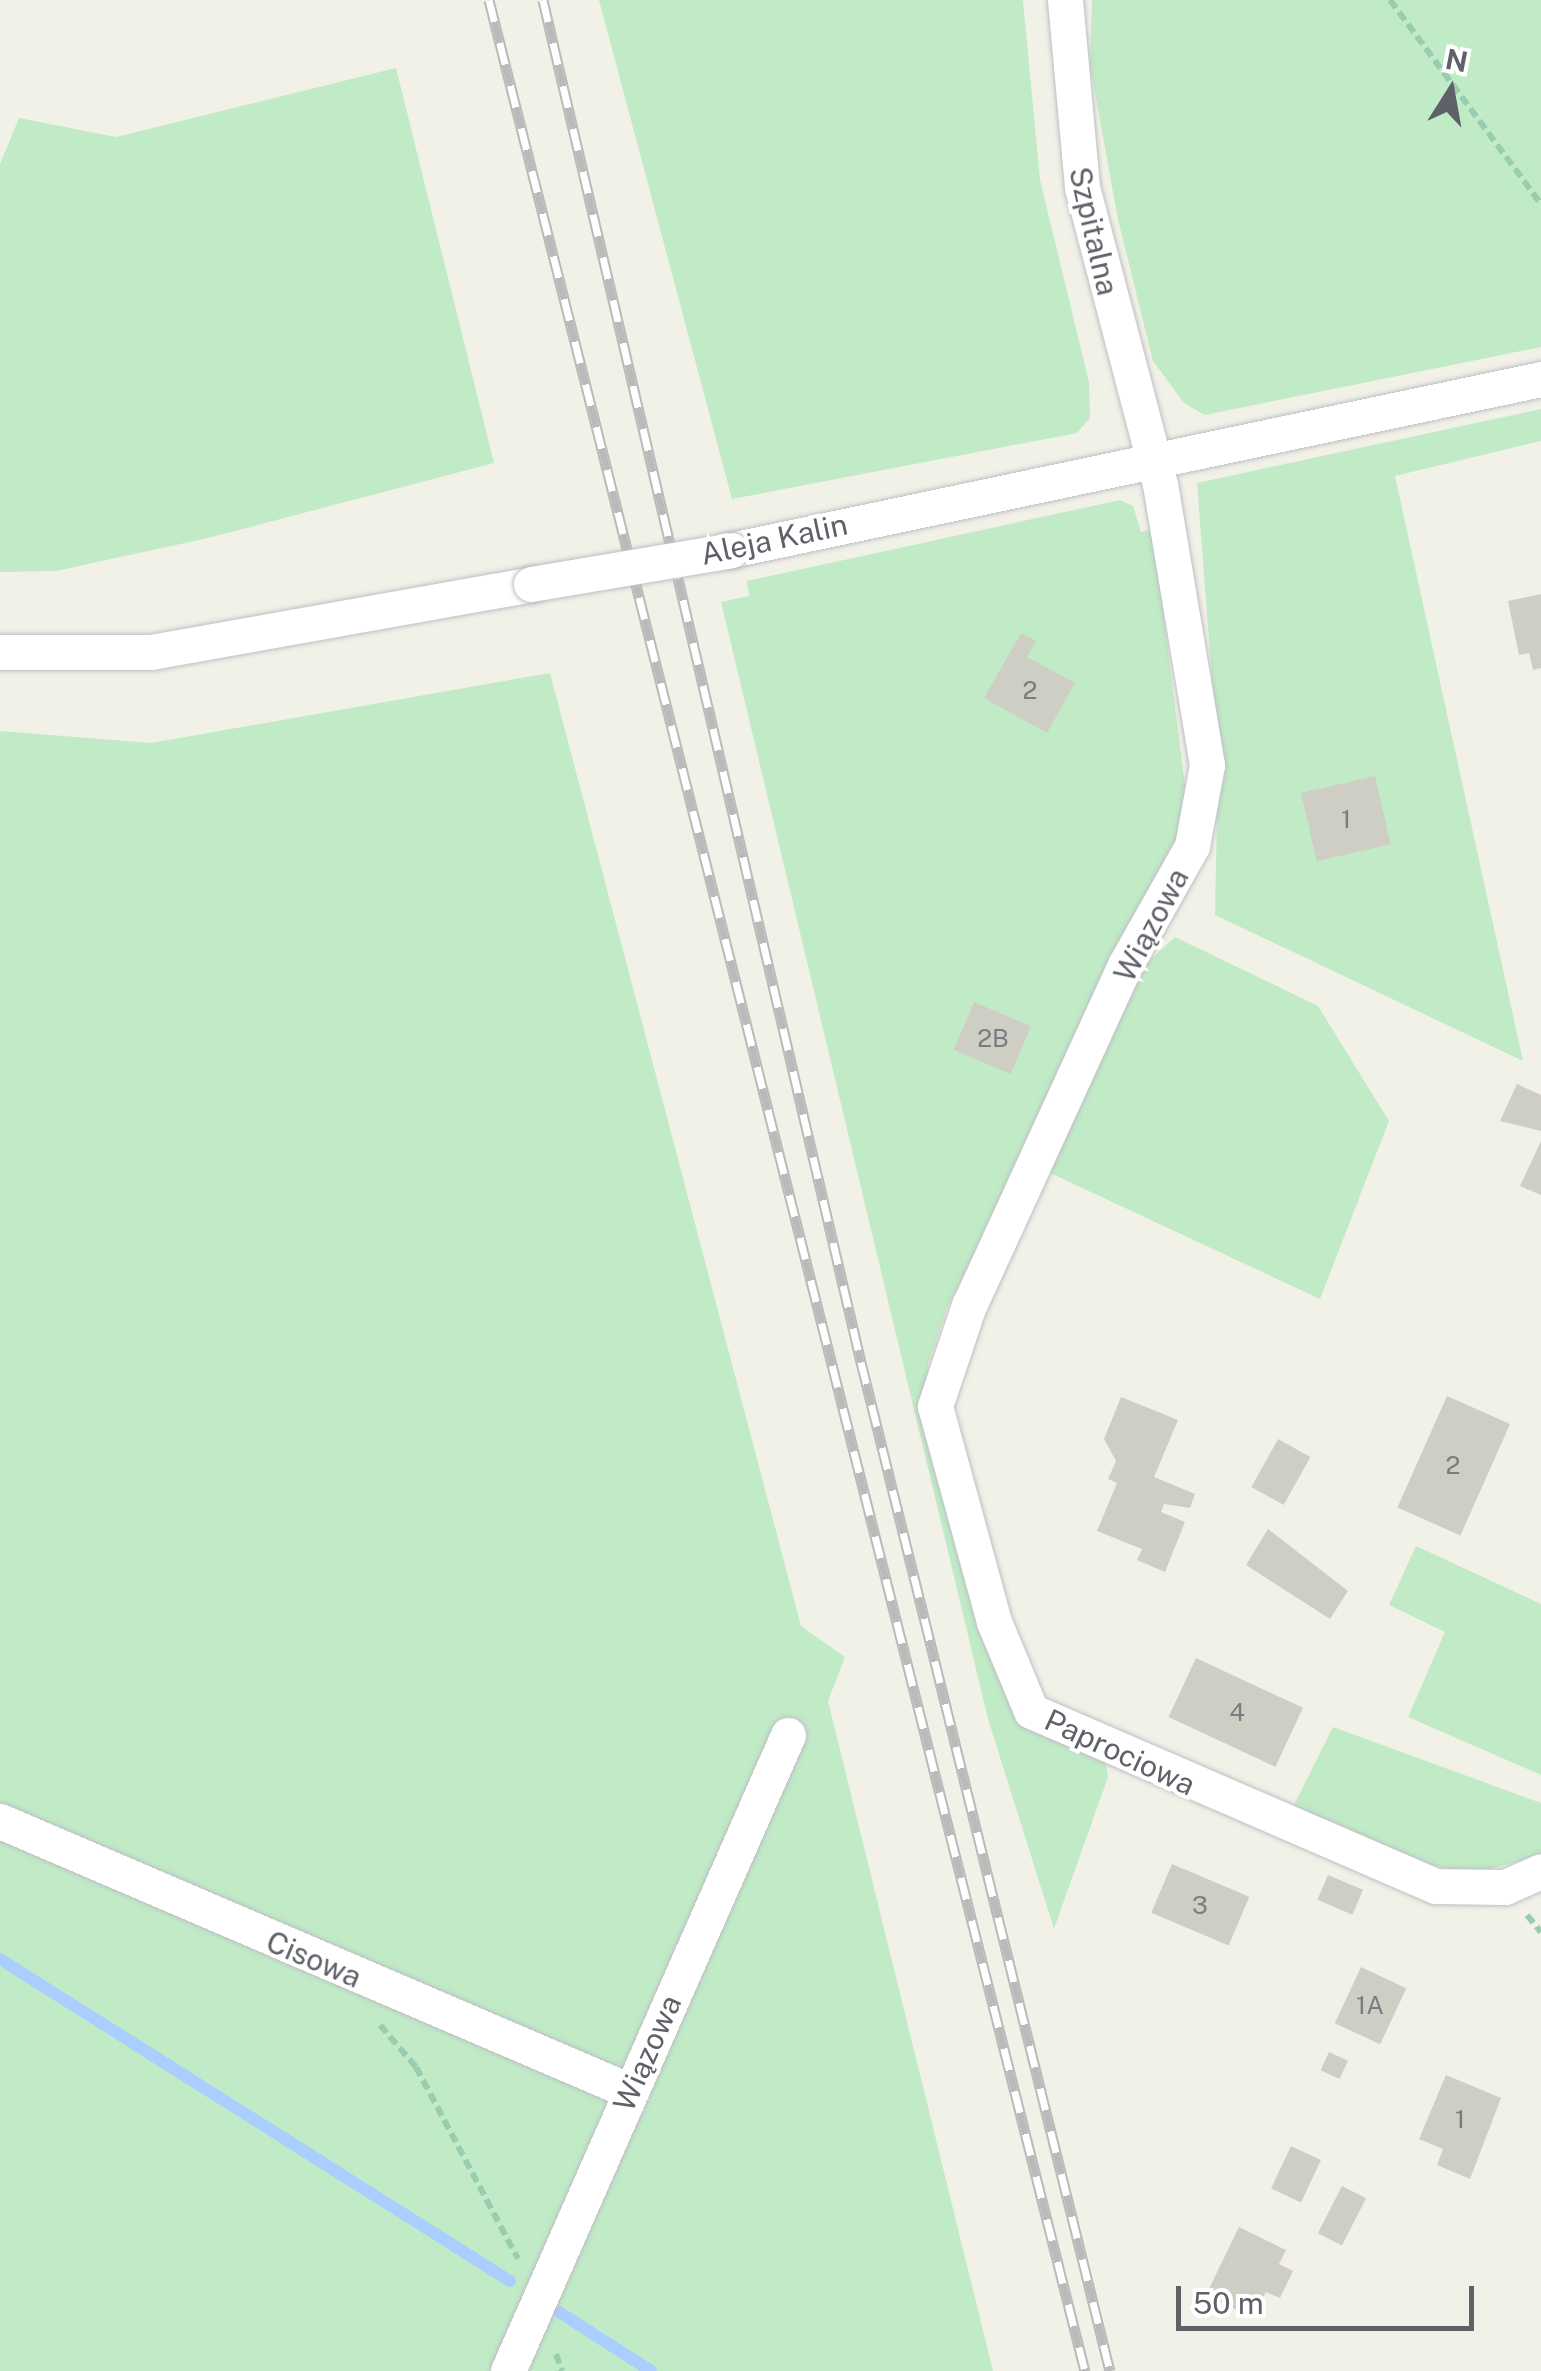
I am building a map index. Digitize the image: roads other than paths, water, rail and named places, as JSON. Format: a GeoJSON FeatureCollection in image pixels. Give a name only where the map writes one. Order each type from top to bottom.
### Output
{"type":"FeatureCollection","features":[{"type":"Feature","properties":{"kind":"street","name":"Szpitalna"},"geometry":{"type":"LineString","coordinates":[[1065,0],[1082,187],[1148,458]]}},
{"type":"Feature","properties":{"kind":"street","name":"Aleja Kalin"},"geometry":{"type":"LineString","coordinates":[[0,652],[151,652],[731,550],[1148,458],[1541,379]]}},
{"type":"Feature","properties":{"kind":"street","name":"Wiązowa"},"geometry":{"type":"LineString","coordinates":[[945,1364],[1125,966],[1192,846],[1208,765],[1148,458]]}},
{"type":"Feature","properties":{"kind":"street","name":"Paprociowa"},"geometry":{"type":"LineString","coordinates":[[945,1364],[935,1406],[994,1622],[1031,1711],[1436,1886],[1505,1887],[1541,1872]]}},
{"type":"Feature","properties":{"kind":"street","name":"Wiązowa"},"geometry":{"type":"LineString","coordinates":[[508,2371],[788,1735]]}},
{"type":"Feature","properties":{"kind":"street","name":"Cisowa"},"geometry":{"type":"LineString","coordinates":[[4,1830],[630,2091]]}},
{"type":"Feature","properties":{"kind":"waterway"},"geometry":{"type":"LineString","coordinates":[[0,1959],[510,2281]]}},
{"type":"Feature","properties":{"kind":"waterway"},"geometry":{"type":"LineString","coordinates":[[559,2312],[651,2371]]}},
{"type":"Feature","properties":{"kind":"railway"},"geometry":{"type":"LineString","coordinates":[[489,0],[1085,2371]]}},
{"type":"Feature","properties":{"kind":"railway"},"geometry":{"type":"LineString","coordinates":[[543,0],[861,1362],[1110,2371]]}}]}
